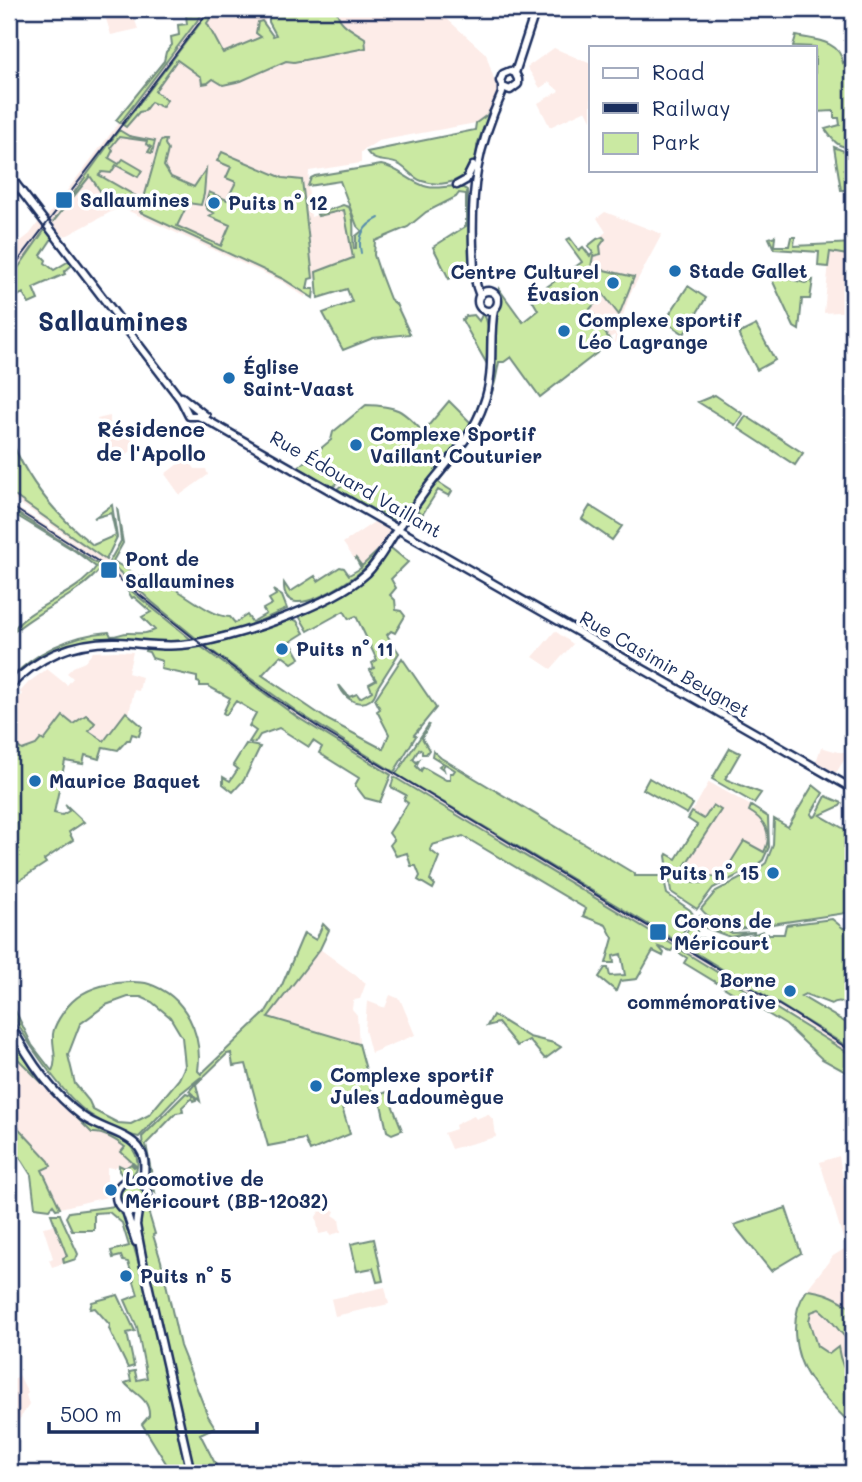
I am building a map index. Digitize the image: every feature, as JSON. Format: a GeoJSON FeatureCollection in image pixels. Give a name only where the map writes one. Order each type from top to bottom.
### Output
{"type":"FeatureCollection","features":[{"type":"Feature","properties":{"kind":"main road"},"geometry":{"type":"LineString","coordinates":[[505,88],[500,77],[512,72],[536,9]]}},
{"type":"Feature","properties":{"kind":"main road"},"geometry":{"type":"LineString","coordinates":[[483,294],[474,268],[472,207],[478,159],[502,93],[505,88],[518,84],[518,77],[512,72]]}},
{"type":"Feature","properties":{"kind":"main road"},"geometry":{"type":"LineString","coordinates":[[472,207],[467,189],[457,185],[468,178],[478,159]]}},
{"type":"Feature","properties":{"kind":"main road"},"geometry":{"type":"LineString","coordinates":[[9,173],[193,410]]}},
{"type":"Feature","properties":{"kind":"main road"},"geometry":{"type":"LineString","coordinates":[[9,173],[193,410]]}},
{"type":"Feature","properties":{"kind":"main road"},"geometry":{"type":"LineString","coordinates":[[9,687],[43,659],[84,644],[118,642],[180,646],[206,641],[259,627],[353,584],[374,565],[475,424],[486,397],[492,361],[494,309],[498,303],[493,293],[483,294]]}},
{"type":"Feature","properties":{"kind":"main road"},"geometry":{"type":"LineString","coordinates":[[483,294],[478,302],[488,318],[492,361]]}},
{"type":"Feature","properties":{"kind":"main road"},"geometry":{"type":"LineString","coordinates":[[483,309],[494,309]]}},
{"type":"Feature","properties":{"kind":"main road","name":"Rue Édouard Vaillant"},"geometry":{"type":"LineString","coordinates":[[193,410],[498,585]]}},
{"type":"Feature","properties":{"kind":"main road","name":"Rue Casimir Beugnet"},"geometry":{"type":"LineString","coordinates":[[498,585],[853,788]]}},
{"type":"Feature","properties":{"kind":"main road","name":"Rue Casimir Beugnet"},"geometry":{"type":"LineString","coordinates":[[498,585],[853,788]]}},
{"type":"Feature","properties":{"kind":"main road"},"geometry":{"type":"LineString","coordinates":[[9,1022],[29,1058],[73,1108],[97,1126],[131,1141],[142,1154]]}},
{"type":"Feature","properties":{"kind":"main road"},"geometry":{"type":"LineString","coordinates":[[139,1139],[145,1165],[144,1185]]}},
{"type":"Feature","properties":{"kind":"main road"},"geometry":{"type":"LineString","coordinates":[[131,1141],[141,1166],[134,1180]]}},
{"type":"Feature","properties":{"kind":"main road"},"geometry":{"type":"LineString","coordinates":[[125,1211],[138,1211],[146,1206],[148,1200],[148,1191],[144,1185],[134,1180],[125,1181],[116,1191],[117,1202],[125,1211],[143,1262]]}},
{"type":"Feature","properties":{"kind":"main road"},"geometry":{"type":"LineString","coordinates":[[138,1211],[136,1225],[143,1262],[190,1473]]}},
{"type":"Feature","properties":{"kind":"shaded area"},"geometry":{"type":"Polygon","coordinates":[[[103,9],[131,9],[138,29],[111,35],[103,9]]]}},
{"type":"Feature","properties":{"kind":"shaded area"},"geometry":{"type":"Polygon","coordinates":[[[206,9],[266,9],[265,22],[273,36],[262,37],[223,53],[241,81],[286,61],[294,62],[366,48],[338,18],[337,9],[436,9],[486,54],[498,92],[488,115],[476,123],[378,141],[361,152],[361,163],[309,171],[311,217],[343,205],[353,258],[317,272],[316,278],[309,279],[305,297],[281,281],[120,207],[68,235],[62,236],[50,222],[9,281],[11,249],[30,234],[40,220],[43,222],[206,9]]]}},
{"type":"Feature","properties":{"kind":"shaded area"},"geometry":{"type":"Polygon","coordinates":[[[554,48],[589,63],[589,116],[586,110],[550,127],[538,103],[559,91],[549,82],[540,88],[527,67],[554,48]]]}},
{"type":"Feature","properties":{"kind":"shaded area"},"geometry":{"type":"Polygon","coordinates":[[[605,212],[662,234],[630,294],[618,341],[614,344],[615,335],[609,338],[590,310],[602,294],[605,294],[619,314],[632,282],[590,267],[593,253],[588,246],[606,232],[597,218],[605,212]]]}},
{"type":"Feature","properties":{"kind":"shaded area"},"geometry":{"type":"Polygon","coordinates":[[[830,252],[853,256],[853,311],[824,313],[830,252]]]}},
{"type":"Feature","properties":{"kind":"shaded area"},"geometry":{"type":"Polygon","coordinates":[[[110,416],[110,427],[121,428],[121,435],[132,434],[133,450],[117,460],[97,419],[110,416]]]}},
{"type":"Feature","properties":{"kind":"shaded area"},"geometry":{"type":"Polygon","coordinates":[[[187,457],[195,469],[206,469],[208,475],[180,495],[165,474],[187,457]]]}},
{"type":"Feature","properties":{"kind":"shaded area"},"geometry":{"type":"Polygon","coordinates":[[[9,492],[116,567],[152,602],[197,639],[299,713],[795,1012],[853,1050],[853,1056],[792,1016],[297,717],[193,641],[121,582],[107,573],[103,578],[105,570],[102,567],[9,508],[9,503],[88,551],[11,497],[9,492]]]}},
{"type":"Feature","properties":{"kind":"shaded area"},"geometry":{"type":"Polygon","coordinates":[[[377,520],[393,530],[377,555],[361,568],[343,543],[377,520]]]}},
{"type":"Feature","properties":{"kind":"shaded area"},"geometry":{"type":"Polygon","coordinates":[[[555,631],[573,644],[551,669],[533,657],[555,631]]]}},
{"type":"Feature","properties":{"kind":"shaded area"},"geometry":{"type":"Polygon","coordinates":[[[93,652],[133,652],[128,673],[142,677],[139,691],[134,690],[129,714],[127,713],[104,741],[63,716],[43,741],[36,745],[22,750],[9,740],[10,700],[19,698],[22,694],[20,692],[29,682],[47,669],[67,685],[73,678],[67,673],[85,662],[93,652]]]}},
{"type":"Feature","properties":{"kind":"shaded area"},"geometry":{"type":"Polygon","coordinates":[[[821,747],[849,752],[836,773],[816,762],[821,747]]]}},
{"type":"Feature","properties":{"kind":"shaded area"},"geometry":{"type":"Polygon","coordinates":[[[709,782],[751,806],[749,811],[761,818],[767,827],[767,846],[764,853],[744,842],[721,878],[711,877],[702,883],[685,879],[681,882],[678,881],[685,871],[684,867],[721,810],[704,819],[692,812],[709,782]]]}},
{"type":"Feature","properties":{"kind":"shaded area"},"geometry":{"type":"Polygon","coordinates":[[[320,949],[366,983],[360,999],[353,1000],[352,1009],[357,1015],[359,1044],[268,1017],[320,949]]]}},
{"type":"Feature","properties":{"kind":"shaded area"},"geometry":{"type":"Polygon","coordinates":[[[390,995],[400,999],[415,1035],[371,1053],[365,1030],[367,1001],[385,1008],[390,995]]]}},
{"type":"Feature","properties":{"kind":"shaded area"},"geometry":{"type":"Polygon","coordinates":[[[18,1059],[92,1133],[113,1138],[125,1148],[123,1152],[136,1165],[135,1167],[131,1164],[125,1168],[119,1165],[107,1167],[107,1197],[60,1208],[41,1170],[49,1161],[9,1118],[9,1069],[18,1059]]]}},
{"type":"Feature","properties":{"kind":"shaded area"},"geometry":{"type":"Polygon","coordinates":[[[488,1114],[494,1121],[496,1137],[451,1149],[444,1133],[456,1129],[455,1125],[474,1116],[476,1119],[488,1114]]]}},
{"type":"Feature","properties":{"kind":"shaded area"},"geometry":{"type":"Polygon","coordinates":[[[839,1156],[844,1186],[853,1179],[853,1413],[827,1400],[810,1380],[795,1334],[795,1317],[804,1293],[833,1256],[846,1248],[820,1162],[839,1156]]]}},
{"type":"Feature","properties":{"kind":"shaded area"},"geometry":{"type":"Polygon","coordinates":[[[329,1208],[335,1211],[333,1215],[339,1219],[341,1232],[319,1234],[316,1217],[320,1210],[329,1208]]]}},
{"type":"Feature","properties":{"kind":"shaded area"},"geometry":{"type":"Polygon","coordinates":[[[54,1225],[67,1256],[63,1258],[64,1263],[52,1267],[49,1260],[53,1258],[43,1227],[54,1225]]]}},
{"type":"Feature","properties":{"kind":"shaded area"},"geometry":{"type":"Polygon","coordinates":[[[385,1287],[389,1304],[335,1316],[331,1299],[385,1287]]]}},
{"type":"Feature","properties":{"kind":"shaded area"},"geometry":{"type":"Polygon","coordinates":[[[19,1375],[28,1393],[26,1395],[29,1405],[15,1426],[9,1422],[9,1384],[19,1375]]]}},
{"type":"Feature","properties":{"kind":"green space"},"geometry":{"type":"Polygon","coordinates":[[[206,9],[120,123],[116,120],[164,61],[166,52],[172,45],[171,37],[179,35],[178,25],[187,24],[186,15],[191,15],[191,10],[206,9]]]}},
{"type":"Feature","properties":{"kind":"green space"},"geometry":{"type":"Polygon","coordinates":[[[211,9],[217,9],[207,23],[223,53],[261,37],[256,33],[258,22],[262,21],[273,36],[276,35],[269,22],[269,9],[337,9],[343,23],[365,38],[366,48],[294,62],[286,61],[241,81],[223,85],[213,79],[202,84],[201,77],[177,60],[155,91],[167,100],[162,107],[151,102],[126,127],[123,125],[211,9]]]}},
{"type":"Feature","properties":{"kind":"green space"},"geometry":{"type":"Polygon","coordinates":[[[796,36],[832,45],[841,55],[843,63],[853,56],[853,147],[840,145],[825,129],[840,125],[839,118],[834,118],[834,111],[816,112],[816,46],[793,46],[796,36]]]}},
{"type":"Feature","properties":{"kind":"green space"},"geometry":{"type":"Polygon","coordinates":[[[493,105],[472,165],[467,173],[451,182],[441,184],[422,181],[400,165],[374,159],[367,152],[475,130],[476,123],[487,115],[493,105]]]}},
{"type":"Feature","properties":{"kind":"green space"},"geometry":{"type":"Polygon","coordinates":[[[119,130],[129,136],[155,141],[152,153],[148,152],[151,147],[146,144],[147,141],[119,137],[111,147],[113,150],[109,158],[119,164],[123,159],[142,170],[138,177],[116,165],[111,173],[102,172],[99,175],[139,198],[136,206],[132,209],[121,205],[123,199],[117,196],[112,199],[105,198],[90,176],[53,222],[119,130]]]}},
{"type":"Feature","properties":{"kind":"green space"},"geometry":{"type":"Polygon","coordinates":[[[166,140],[168,150],[164,166],[171,177],[194,187],[206,169],[201,205],[188,203],[177,226],[221,246],[230,225],[209,216],[214,213],[205,205],[209,192],[227,200],[236,182],[226,178],[231,167],[217,161],[222,152],[283,178],[302,180],[313,278],[309,279],[307,289],[314,289],[313,298],[283,279],[140,212],[160,142],[166,140]]]}},
{"type":"Feature","properties":{"kind":"green space"},"geometry":{"type":"Polygon","coordinates":[[[834,147],[846,152],[853,151],[853,190],[841,190],[834,147]]]}},
{"type":"Feature","properties":{"kind":"green space"},"geometry":{"type":"Polygon","coordinates":[[[381,165],[428,187],[458,187],[467,190],[471,267],[477,294],[476,298],[466,271],[449,279],[433,247],[466,226],[466,194],[459,193],[426,212],[408,227],[375,241],[374,255],[380,273],[390,299],[396,304],[410,334],[373,338],[343,350],[323,313],[352,302],[347,289],[318,298],[316,272],[353,258],[344,210],[318,216],[317,214],[343,205],[349,207],[353,222],[354,249],[356,236],[362,231],[357,226],[340,181],[308,186],[311,178],[315,176],[381,165]]]}},
{"type":"Feature","properties":{"kind":"green space"},"geometry":{"type":"Polygon","coordinates":[[[46,228],[53,237],[41,255],[46,260],[45,263],[54,270],[69,261],[72,265],[65,274],[33,288],[38,300],[29,304],[23,293],[9,301],[9,281],[46,228]]]}},
{"type":"Feature","properties":{"kind":"green space"},"geometry":{"type":"Polygon","coordinates":[[[775,236],[774,246],[789,246],[791,237],[795,237],[794,246],[853,243],[853,256],[830,252],[828,267],[818,266],[819,252],[774,249],[769,238],[775,236]]]}},
{"type":"Feature","properties":{"kind":"green space","name":"Complexe sportif Léo Lagrange"},"geometry":{"type":"Polygon","coordinates":[[[603,237],[605,239],[600,246],[601,254],[593,256],[591,267],[634,277],[619,315],[603,294],[590,309],[611,342],[540,397],[511,357],[499,362],[490,398],[478,427],[438,482],[452,491],[449,496],[438,490],[422,515],[416,510],[487,405],[495,368],[494,324],[495,311],[499,304],[499,289],[523,322],[538,310],[531,298],[582,262],[566,240],[570,238],[579,250],[583,247],[590,256],[593,253],[588,246],[603,237]]]}},
{"type":"Feature","properties":{"kind":"green space"},"geometry":{"type":"Polygon","coordinates":[[[767,269],[781,269],[781,277],[805,283],[813,280],[810,299],[802,299],[799,330],[794,327],[767,269]]]}},
{"type":"Feature","properties":{"kind":"green space"},"geometry":{"type":"Polygon","coordinates":[[[688,286],[706,298],[684,334],[665,321],[688,286]]]}},
{"type":"Feature","properties":{"kind":"green space"},"geometry":{"type":"Polygon","coordinates":[[[483,313],[488,324],[489,371],[484,395],[475,418],[448,461],[401,520],[406,509],[403,506],[392,520],[337,489],[348,480],[345,476],[333,487],[298,467],[331,440],[333,432],[366,405],[398,410],[423,432],[449,401],[471,423],[483,394],[488,366],[462,320],[466,316],[474,315],[479,321],[483,313]]]}},
{"type":"Feature","properties":{"kind":"green space"},"geometry":{"type":"Polygon","coordinates":[[[756,325],[775,360],[757,370],[739,336],[756,325]]]}},
{"type":"Feature","properties":{"kind":"green space"},"geometry":{"type":"Polygon","coordinates":[[[715,395],[743,414],[735,425],[698,402],[715,395]]]}},
{"type":"Feature","properties":{"kind":"green space"},"geometry":{"type":"Polygon","coordinates":[[[746,416],[803,453],[795,465],[738,428],[746,416]]]}},
{"type":"Feature","properties":{"kind":"green space"},"geometry":{"type":"Polygon","coordinates":[[[9,442],[13,444],[28,473],[47,500],[93,545],[116,535],[111,513],[94,518],[112,505],[117,537],[106,560],[9,492],[9,442]]]}},
{"type":"Feature","properties":{"kind":"green space"},"geometry":{"type":"Polygon","coordinates":[[[590,506],[622,526],[612,540],[582,519],[590,506]]]}},
{"type":"Feature","properties":{"kind":"green space"},"geometry":{"type":"Polygon","coordinates":[[[117,507],[123,543],[113,561],[143,579],[149,579],[151,576],[172,582],[172,587],[208,610],[230,617],[235,623],[247,615],[252,622],[266,614],[263,609],[272,604],[269,599],[276,595],[273,590],[282,596],[287,609],[243,628],[197,639],[109,562],[121,541],[117,507]]]}},
{"type":"Feature","properties":{"kind":"green space"},"geometry":{"type":"Polygon","coordinates":[[[9,508],[102,567],[81,587],[9,636],[28,616],[76,586],[96,567],[9,511],[9,508]]]}},
{"type":"Feature","properties":{"kind":"green space"},"geometry":{"type":"Polygon","coordinates":[[[386,543],[365,568],[333,590],[305,601],[294,601],[286,596],[284,583],[290,592],[315,576],[318,581],[340,567],[349,575],[361,568],[355,557],[362,566],[386,543]]]}},
{"type":"Feature","properties":{"kind":"green space"},"geometry":{"type":"Polygon","coordinates":[[[391,548],[408,562],[391,579],[396,588],[390,595],[395,600],[396,610],[405,616],[395,633],[391,631],[387,635],[399,653],[370,700],[359,703],[347,697],[339,685],[349,697],[357,694],[360,698],[372,691],[369,684],[376,680],[370,670],[374,668],[372,663],[377,660],[356,616],[349,619],[344,611],[308,631],[299,616],[355,587],[371,574],[391,548]]]}},
{"type":"Feature","properties":{"kind":"green space"},"geometry":{"type":"Polygon","coordinates":[[[124,585],[193,641],[118,640],[73,644],[30,664],[9,683],[30,661],[68,641],[109,632],[113,636],[155,630],[142,617],[151,612],[132,598],[124,585]]]}},
{"type":"Feature","properties":{"kind":"green space"},"geometry":{"type":"Polygon","coordinates":[[[291,618],[297,621],[304,633],[288,643],[300,658],[292,663],[281,655],[262,675],[328,720],[383,749],[389,734],[377,711],[380,709],[375,699],[402,658],[436,708],[414,735],[416,736],[394,772],[299,713],[205,646],[251,634],[291,618]]]}},
{"type":"Feature","properties":{"kind":"green space"},"geometry":{"type":"Polygon","coordinates":[[[200,646],[297,717],[391,775],[380,802],[365,798],[355,785],[359,778],[319,753],[322,747],[313,741],[309,747],[279,728],[260,735],[255,743],[249,742],[256,731],[249,726],[256,713],[236,701],[226,715],[223,713],[230,698],[208,686],[200,686],[197,677],[161,669],[162,661],[152,658],[149,652],[145,651],[146,648],[176,649],[200,646]]]}},
{"type":"Feature","properties":{"kind":"green space","name":"Maurice Baquet"},"geometry":{"type":"Polygon","coordinates":[[[126,712],[142,726],[139,736],[132,734],[130,740],[118,750],[103,747],[99,759],[85,755],[83,764],[65,761],[54,813],[62,815],[69,811],[65,804],[84,822],[69,832],[73,840],[44,860],[46,863],[9,887],[9,854],[19,849],[9,832],[9,740],[22,750],[36,745],[41,739],[44,741],[63,716],[73,724],[86,715],[95,723],[89,731],[104,741],[126,712]]]}},
{"type":"Feature","properties":{"kind":"green space"},"geometry":{"type":"Polygon","coordinates":[[[429,724],[422,738],[429,750],[422,754],[419,749],[413,759],[416,762],[419,760],[416,766],[421,771],[423,767],[450,780],[450,773],[455,770],[445,764],[444,770],[439,766],[443,763],[432,756],[433,751],[635,876],[663,876],[667,894],[693,914],[678,942],[396,774],[429,724]]]}},
{"type":"Feature","properties":{"kind":"green space"},"geometry":{"type":"Polygon","coordinates":[[[246,744],[260,747],[244,780],[233,792],[223,784],[223,777],[230,781],[238,769],[233,765],[246,744]]]}},
{"type":"Feature","properties":{"kind":"green space"},"geometry":{"type":"Polygon","coordinates":[[[730,748],[740,753],[725,779],[761,793],[754,803],[712,779],[730,748]]]}},
{"type":"Feature","properties":{"kind":"green space"},"geometry":{"type":"Polygon","coordinates":[[[394,777],[675,946],[671,951],[659,947],[664,953],[663,956],[653,951],[637,979],[620,981],[616,991],[599,977],[605,968],[608,968],[610,976],[625,975],[621,954],[613,956],[614,963],[606,963],[613,938],[606,925],[583,916],[586,909],[463,836],[432,845],[430,850],[439,857],[430,880],[435,885],[433,889],[418,880],[420,876],[416,866],[411,866],[407,853],[396,856],[390,845],[394,840],[389,833],[408,803],[404,800],[406,795],[391,787],[394,777]]]}},
{"type":"Feature","properties":{"kind":"green space"},"geometry":{"type":"Polygon","coordinates":[[[649,778],[693,804],[687,814],[643,789],[649,778]]]}},
{"type":"Feature","properties":{"kind":"green space"},"geometry":{"type":"Polygon","coordinates":[[[813,785],[823,793],[811,814],[813,817],[826,796],[842,803],[820,815],[853,834],[853,912],[738,929],[723,925],[708,916],[701,909],[716,891],[766,863],[773,845],[774,819],[788,827],[813,785]]]}},
{"type":"Feature","properties":{"kind":"green space"},"geometry":{"type":"Polygon","coordinates":[[[713,805],[721,810],[684,867],[685,871],[679,881],[684,879],[702,883],[711,876],[721,878],[744,841],[764,852],[768,839],[766,828],[749,811],[751,806],[768,817],[769,847],[763,860],[713,888],[697,909],[671,892],[666,856],[667,854],[676,859],[697,825],[688,819],[692,812],[704,819],[713,805]]]}},
{"type":"Feature","properties":{"kind":"green space"},"geometry":{"type":"Polygon","coordinates":[[[9,887],[13,901],[9,915],[9,887]]]}},
{"type":"Feature","properties":{"kind":"green space"},"geometry":{"type":"Polygon","coordinates":[[[700,916],[732,933],[755,932],[730,937],[701,926],[695,934],[697,938],[703,938],[703,943],[724,945],[740,945],[749,936],[763,931],[764,934],[784,934],[786,925],[832,919],[843,928],[853,927],[853,1010],[840,1002],[831,1004],[805,994],[801,996],[853,1027],[853,1050],[680,943],[695,919],[700,916]]]}},
{"type":"Feature","properties":{"kind":"green space"},"geometry":{"type":"Polygon","coordinates":[[[323,924],[329,930],[320,949],[268,1017],[359,1044],[372,1092],[341,1104],[350,1134],[310,1151],[305,1139],[268,1146],[246,1064],[233,1066],[231,1053],[196,1084],[200,1101],[189,1091],[201,1077],[181,1093],[139,1137],[111,1127],[85,1111],[52,1075],[28,1041],[19,1025],[9,998],[32,1045],[52,1071],[55,1062],[54,1030],[61,1015],[73,1001],[103,985],[128,982],[149,984],[173,998],[189,1018],[198,1044],[198,1071],[201,1074],[265,1013],[282,985],[304,933],[316,940],[323,924]],[[128,997],[106,1005],[80,1024],[68,1055],[75,1084],[93,1110],[118,1123],[131,1124],[149,1115],[179,1079],[185,1066],[182,1037],[170,1017],[152,1002],[141,997],[128,997]]]}},
{"type":"Feature","properties":{"kind":"green space"},"geometry":{"type":"Polygon","coordinates":[[[678,948],[853,1056],[853,1076],[822,1059],[786,1025],[684,963],[687,958],[676,951],[678,948]]]}},
{"type":"Feature","properties":{"kind":"green space"},"geometry":{"type":"Polygon","coordinates":[[[493,1015],[529,1037],[561,1047],[545,1059],[529,1040],[517,1046],[498,1023],[487,1026],[493,1015]]]}},
{"type":"Feature","properties":{"kind":"green space"},"geometry":{"type":"Polygon","coordinates":[[[9,1028],[26,1053],[77,1114],[127,1142],[138,1162],[132,1175],[134,1176],[124,1178],[119,1171],[119,1165],[125,1168],[131,1164],[136,1166],[121,1152],[125,1147],[105,1135],[92,1133],[9,1050],[9,1028]]]}},
{"type":"Feature","properties":{"kind":"green space"},"geometry":{"type":"Polygon","coordinates":[[[387,1092],[402,1130],[392,1134],[387,1131],[379,1095],[387,1092]]]}},
{"type":"Feature","properties":{"kind":"green space"},"geometry":{"type":"Polygon","coordinates":[[[186,1093],[194,1096],[196,1100],[193,1101],[192,1098],[182,1107],[183,1112],[176,1113],[146,1144],[155,1192],[148,1184],[152,1192],[145,1180],[148,1182],[139,1141],[143,1148],[142,1137],[186,1093]]]}},
{"type":"Feature","properties":{"kind":"green space"},"geometry":{"type":"Polygon","coordinates":[[[9,1118],[49,1161],[51,1166],[42,1170],[60,1208],[56,1209],[53,1205],[50,1209],[35,1207],[31,1175],[9,1140],[9,1118]]]}},
{"type":"Feature","properties":{"kind":"green space"},"geometry":{"type":"Polygon","coordinates":[[[132,1183],[141,1187],[145,1196],[141,1205],[132,1209],[123,1205],[119,1196],[123,1187],[132,1183]]]}},
{"type":"Feature","properties":{"kind":"green space"},"geometry":{"type":"Polygon","coordinates":[[[115,1206],[125,1216],[144,1282],[187,1473],[172,1473],[142,1424],[149,1416],[147,1405],[125,1383],[131,1381],[129,1372],[135,1371],[137,1380],[147,1378],[137,1327],[125,1300],[138,1295],[128,1262],[123,1261],[121,1256],[113,1258],[111,1251],[129,1246],[122,1223],[109,1212],[94,1213],[94,1230],[72,1230],[66,1217],[69,1212],[115,1206]]]}},
{"type":"Feature","properties":{"kind":"green space"},"geometry":{"type":"Polygon","coordinates":[[[786,1208],[801,1253],[771,1271],[734,1225],[786,1208]]]}},
{"type":"Feature","properties":{"kind":"green space"},"geometry":{"type":"Polygon","coordinates":[[[145,1210],[149,1214],[155,1234],[153,1235],[180,1346],[215,1427],[200,1434],[220,1473],[193,1473],[143,1250],[139,1214],[145,1210]]]}},
{"type":"Feature","properties":{"kind":"green space"},"geometry":{"type":"Polygon","coordinates":[[[51,1214],[60,1214],[78,1254],[76,1259],[64,1263],[63,1258],[67,1256],[51,1214]]]}},
{"type":"Feature","properties":{"kind":"green space"},"geometry":{"type":"Polygon","coordinates":[[[374,1239],[383,1281],[377,1282],[373,1268],[357,1271],[351,1244],[374,1239]]]}},
{"type":"Feature","properties":{"kind":"green space"},"geometry":{"type":"Polygon","coordinates":[[[807,1290],[832,1296],[853,1310],[853,1344],[819,1309],[811,1312],[809,1321],[817,1346],[829,1354],[838,1347],[843,1366],[853,1382],[853,1426],[816,1388],[801,1360],[795,1324],[801,1300],[807,1290]]]}},
{"type":"Feature","properties":{"kind":"green space"},"geometry":{"type":"Polygon","coordinates":[[[118,1295],[135,1331],[127,1333],[134,1366],[128,1368],[109,1329],[110,1325],[95,1308],[90,1309],[92,1302],[118,1295]]]}},
{"type":"Feature","properties":{"kind":"waterway"},"geometry":{"type":"LineString","coordinates":[[361,253],[360,241],[363,232],[379,218]]}},
{"type":"Feature","properties":{"kind":"railway"},"geometry":{"type":"LineString","coordinates":[[9,273],[210,9]]}},
{"type":"Feature","properties":{"kind":"railway"},"geometry":{"type":"LineString","coordinates":[[9,505],[96,560],[196,640],[324,731],[853,1052]]}},
{"type":"Feature","properties":{"kind":"place","name":"Sallaumines"},"geometry":{"type":"Point","coordinates":[64,200]}},
{"type":"Feature","properties":{"kind":"place","name":"Puits n° 12"},"geometry":{"type":"Point","coordinates":[214,203]}},
{"type":"Feature","properties":{"kind":"place","name":"Stade Gallet"},"geometry":{"type":"Point","coordinates":[675,271]}},
{"type":"Feature","properties":{"kind":"place","name":"Centre Culturel Évasion"},"geometry":{"type":"Point","coordinates":[613,283]}},
{"type":"Feature","properties":{"kind":"place","name":"Complexe sportif Léo Lagrange"},"geometry":{"type":"Point","coordinates":[564,331]}},
{"type":"Feature","properties":{"kind":"place","name":"Église Saint-Vaast"},"geometry":{"type":"Point","coordinates":[229,378]}},
{"type":"Feature","properties":{"kind":"place","name":"Complexe Sportif Vaillant Couturier"},"geometry":{"type":"Point","coordinates":[356,445]}},
{"type":"Feature","properties":{"kind":"place","name":"Pont de Sallaumines"},"geometry":{"type":"Point","coordinates":[109,570]}},
{"type":"Feature","properties":{"kind":"place","name":"Puits n° 11"},"geometry":{"type":"Point","coordinates":[282,649]}},
{"type":"Feature","properties":{"kind":"place","name":"Maurice Baquet"},"geometry":{"type":"Point","coordinates":[35,781]}},
{"type":"Feature","properties":{"kind":"place","name":"Puits n° 15"},"geometry":{"type":"Point","coordinates":[773,873]}},
{"type":"Feature","properties":{"kind":"place","name":"Corons de Méricourt"},"geometry":{"type":"Point","coordinates":[658,932]}},
{"type":"Feature","properties":{"kind":"place","name":"Borne commémorative"},"geometry":{"type":"Point","coordinates":[790,991]}},
{"type":"Feature","properties":{"kind":"place","name":"Complexe sportif Jules Ladoumègue"},"geometry":{"type":"Point","coordinates":[316,1086]}},
{"type":"Feature","properties":{"kind":"place","name":"Locomotive de Méricourt (BB-12032)"},"geometry":{"type":"Point","coordinates":[111,1190]}},
{"type":"Feature","properties":{"kind":"place","name":"Puits n° 5"},"geometry":{"type":"Point","coordinates":[126,1276]}},
{"type":"Feature","properties":{"kind":"district","name":"Sallaumines"},"geometry":{"type":"Point","coordinates":[113,322]}},
{"type":"Feature","properties":{"kind":"district","name":"Résidence de l'Apollo"},"geometry":{"type":"Point","coordinates":[151,442]}}]}
